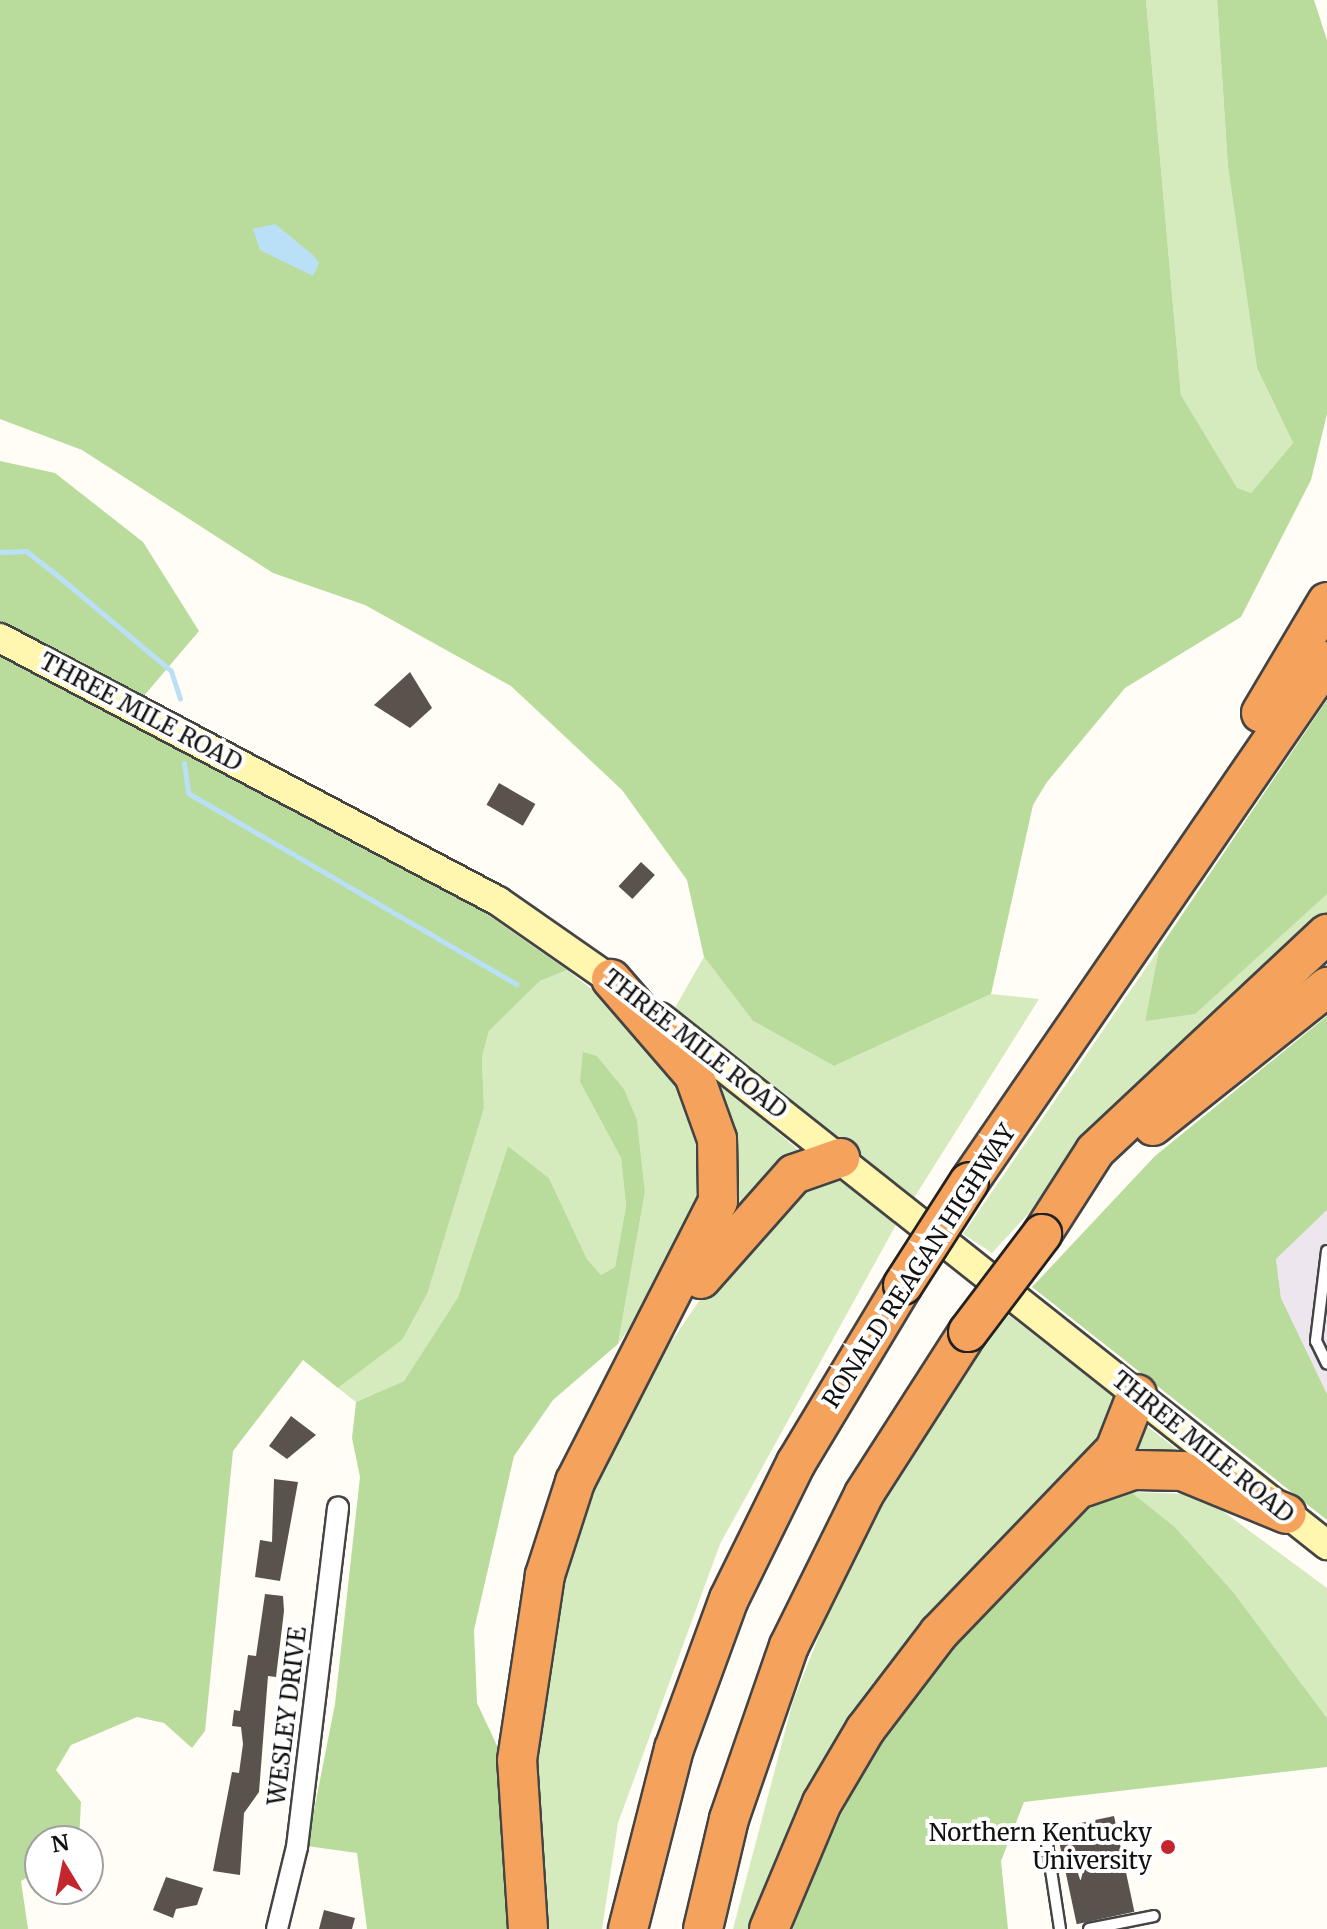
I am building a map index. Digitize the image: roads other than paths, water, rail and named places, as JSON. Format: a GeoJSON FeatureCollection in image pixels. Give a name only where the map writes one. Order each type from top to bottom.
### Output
{"type":"FeatureCollection","features":[{"type":"Feature","properties":{"kind":"highway"},"geometry":{"type":"LineString","coordinates":[[1178,876],[1327,602]]}},
{"type":"Feature","properties":{"kind":"highway","name":"RONALD REAGAN HIGHWAY"},"geometry":{"type":"LineString","coordinates":[[628,1929],[674,1749],[729,1599],[796,1463],[969,1182],[1327,661]]}},
{"type":"Feature","properties":{"kind":"highway"},"geometry":{"type":"LineString","coordinates":[[703,1929],[750,1750],[796,1631],[893,1443],[968,1332],[1042,1234],[1095,1151],[1327,934]]}},
{"type":"Feature","properties":{"kind":"highway"},"geometry":{"type":"LineString","coordinates":[[528,1929],[517,1760],[545,1575],[575,1482],[718,1201],[717,1139],[694,1075],[611,979]]}},
{"type":"Feature","properties":{"kind":"highway"},"geometry":{"type":"LineString","coordinates":[[1042,1234],[1154,1125],[1327,987]]}},
{"type":"Feature","properties":{"kind":"highway"},"geometry":{"type":"LineString","coordinates":[[650,1339],[773,1192],[794,1174],[840,1158]]}},
{"type":"Feature","properties":{"kind":"highway"},"geometry":{"type":"LineString","coordinates":[[769,1929],[822,1803],[865,1730],[939,1633],[1115,1450],[1137,1394]]}},
{"type":"Feature","properties":{"kind":"highway"},"geometry":{"type":"LineString","coordinates":[[1078,1490],[1133,1470],[1182,1471],[1287,1514]]}},
{"type":"Feature","properties":{"kind":"street","name":"THREE MILE ROAD"},"geometry":{"type":"LineString","coordinates":[[0,638],[498,901],[611,979],[1327,1545]]}},
{"type":"Feature","properties":{"kind":"street","name":"WESLEY DRIVE"},"geometry":{"type":"LineString","coordinates":[[277,1929],[297,1847],[338,1507]]}},
{"type":"Feature","properties":{"kind":"lane"},"geometry":{"type":"LineString","coordinates":[[1327,1251],[1316,1341],[1327,1364]]}},
{"type":"Feature","properties":{"kind":"lane"},"geometry":{"type":"LineString","coordinates":[[1047,1844],[1060,1929]]}},
{"type":"Feature","properties":{"kind":"lane"},"geometry":{"type":"LineString","coordinates":[[1089,1929],[1154,1916]]}},
{"type":"Feature","properties":{"kind":"water"},"geometry":{"type":"Polygon","coordinates":[[[275,224],[319,263],[313,276],[260,250],[253,229],[275,224]]]}},
{"type":"Feature","properties":{"kind":"waterway"},"geometry":{"type":"LineString","coordinates":[[0,552],[26,551],[52,571],[171,671],[180,699]]}},
{"type":"Feature","properties":{"kind":"waterway"},"geometry":{"type":"LineString","coordinates":[[184,763],[188,793],[516,984]]}},
{"type":"Feature","properties":{"kind":"place","name":"Northern Kentucky University"},"geometry":{"type":"Point","coordinates":[1168,1847]}}]}
